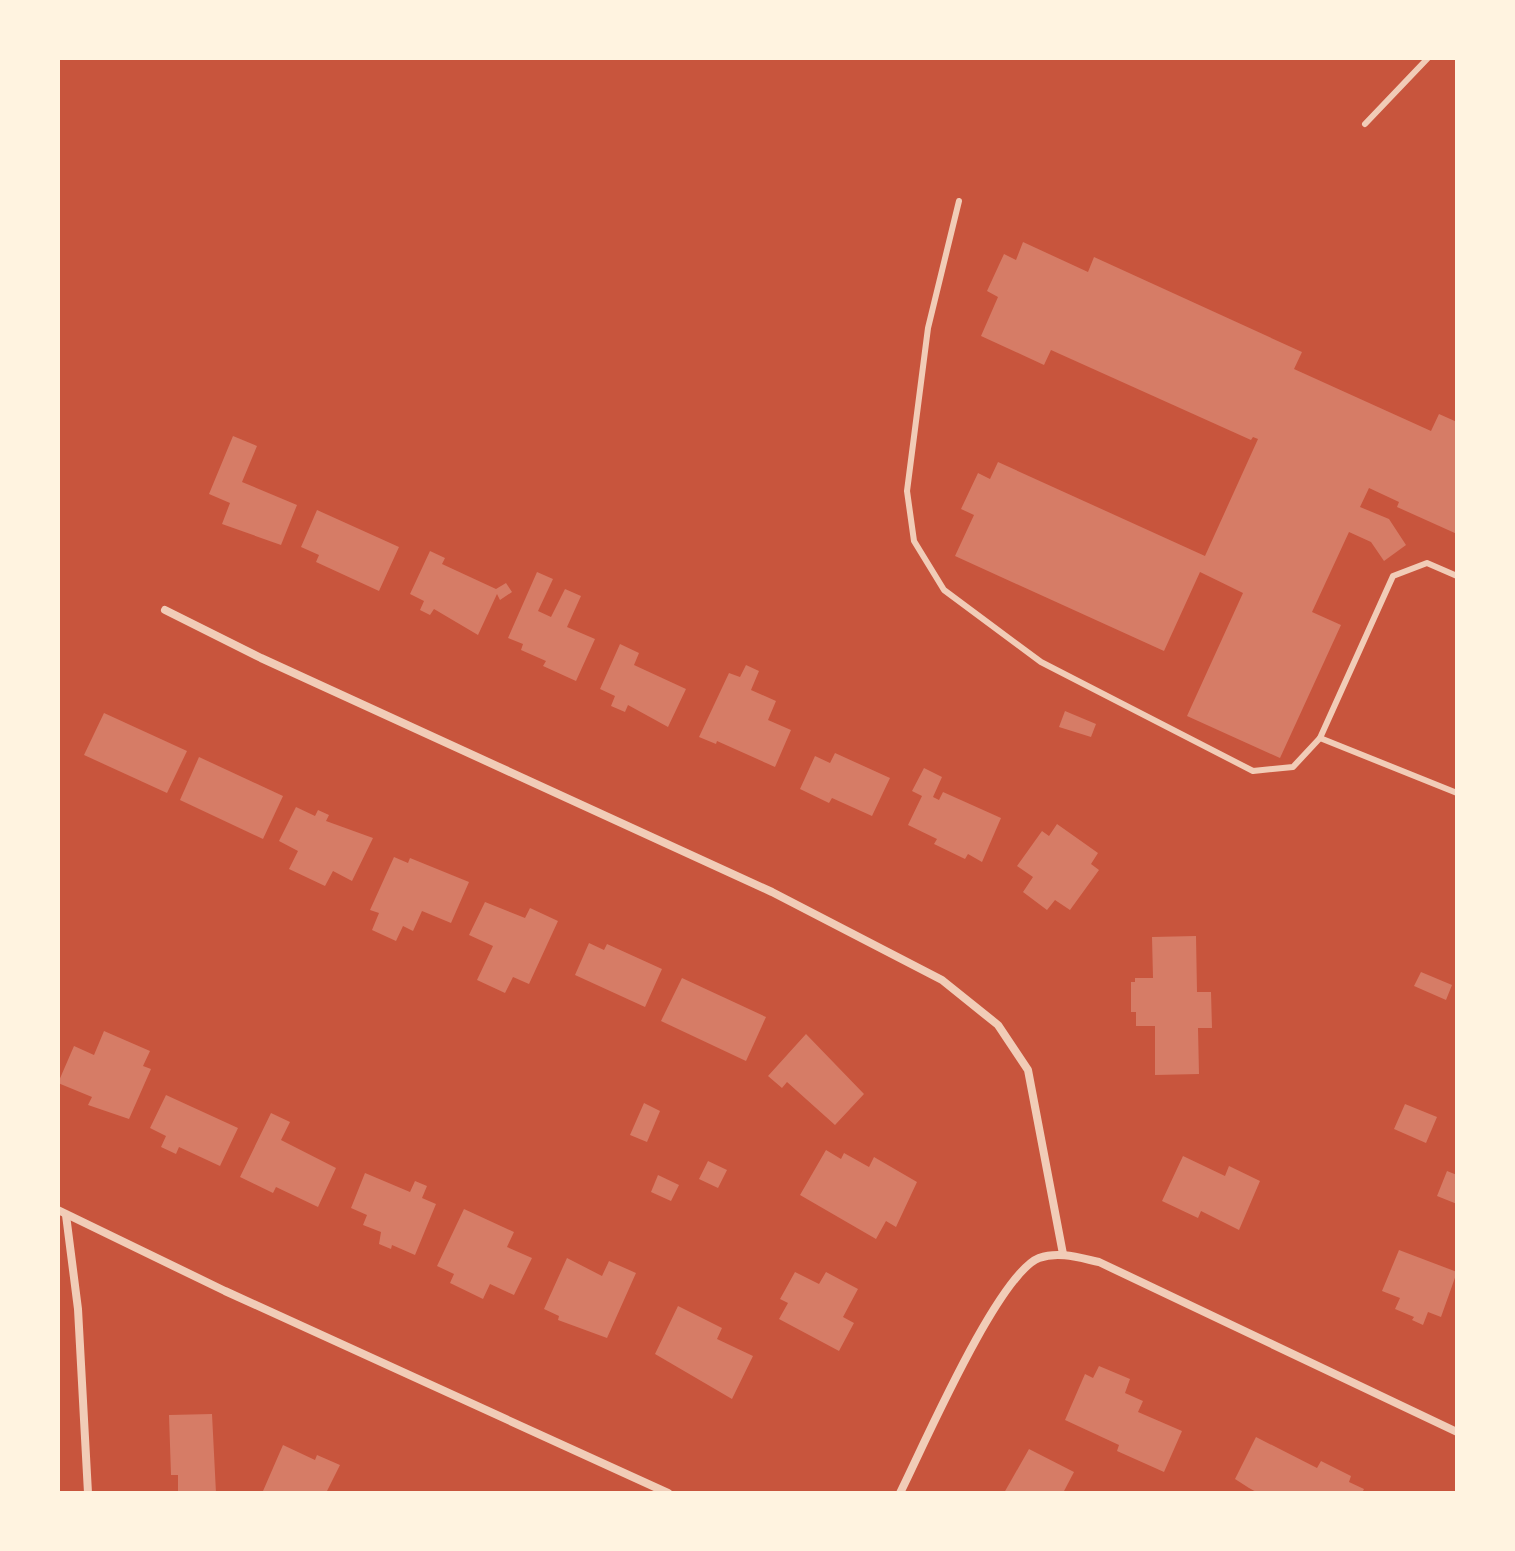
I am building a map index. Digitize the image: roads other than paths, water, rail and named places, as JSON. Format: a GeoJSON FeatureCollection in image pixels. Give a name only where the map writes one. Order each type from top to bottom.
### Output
{"type":"FeatureCollection","features":[{"type":"Feature","properties":{"kind":"street"},"geometry":{"type":"LineString","coordinates":[[165,610],[261,658],[772,892],[942,980],[998,1025],[1028,1070],[1063,1254]]}},
{"type":"Feature","properties":{"kind":"street"},"geometry":{"type":"LineString","coordinates":[[62,1213],[78,1309],[88,1493]]}},
{"type":"Feature","properties":{"kind":"street"},"geometry":{"type":"LineString","coordinates":[[62,1213],[225,1291],[668,1493]]}},
{"type":"Feature","properties":{"kind":"street"},"geometry":{"type":"LineString","coordinates":[[900,1493],[982,1330],[1018,1273],[1038,1258],[1063,1254],[1099,1262],[1457,1432]]}},
{"type":"Feature","properties":{"kind":"lane"},"geometry":{"type":"LineString","coordinates":[[1365,124],[1428,58]]}},
{"type":"Feature","properties":{"kind":"lane"},"geometry":{"type":"LineString","coordinates":[[959,201],[928,328],[907,491],[914,541],[944,590],[1041,662],[1253,771],[1293,767],[1320,738],[1393,576],[1427,563],[1457,576]]}},
{"type":"Feature","properties":{"kind":"lane"},"geometry":{"type":"LineString","coordinates":[[1320,738],[1457,793]]}}]}
